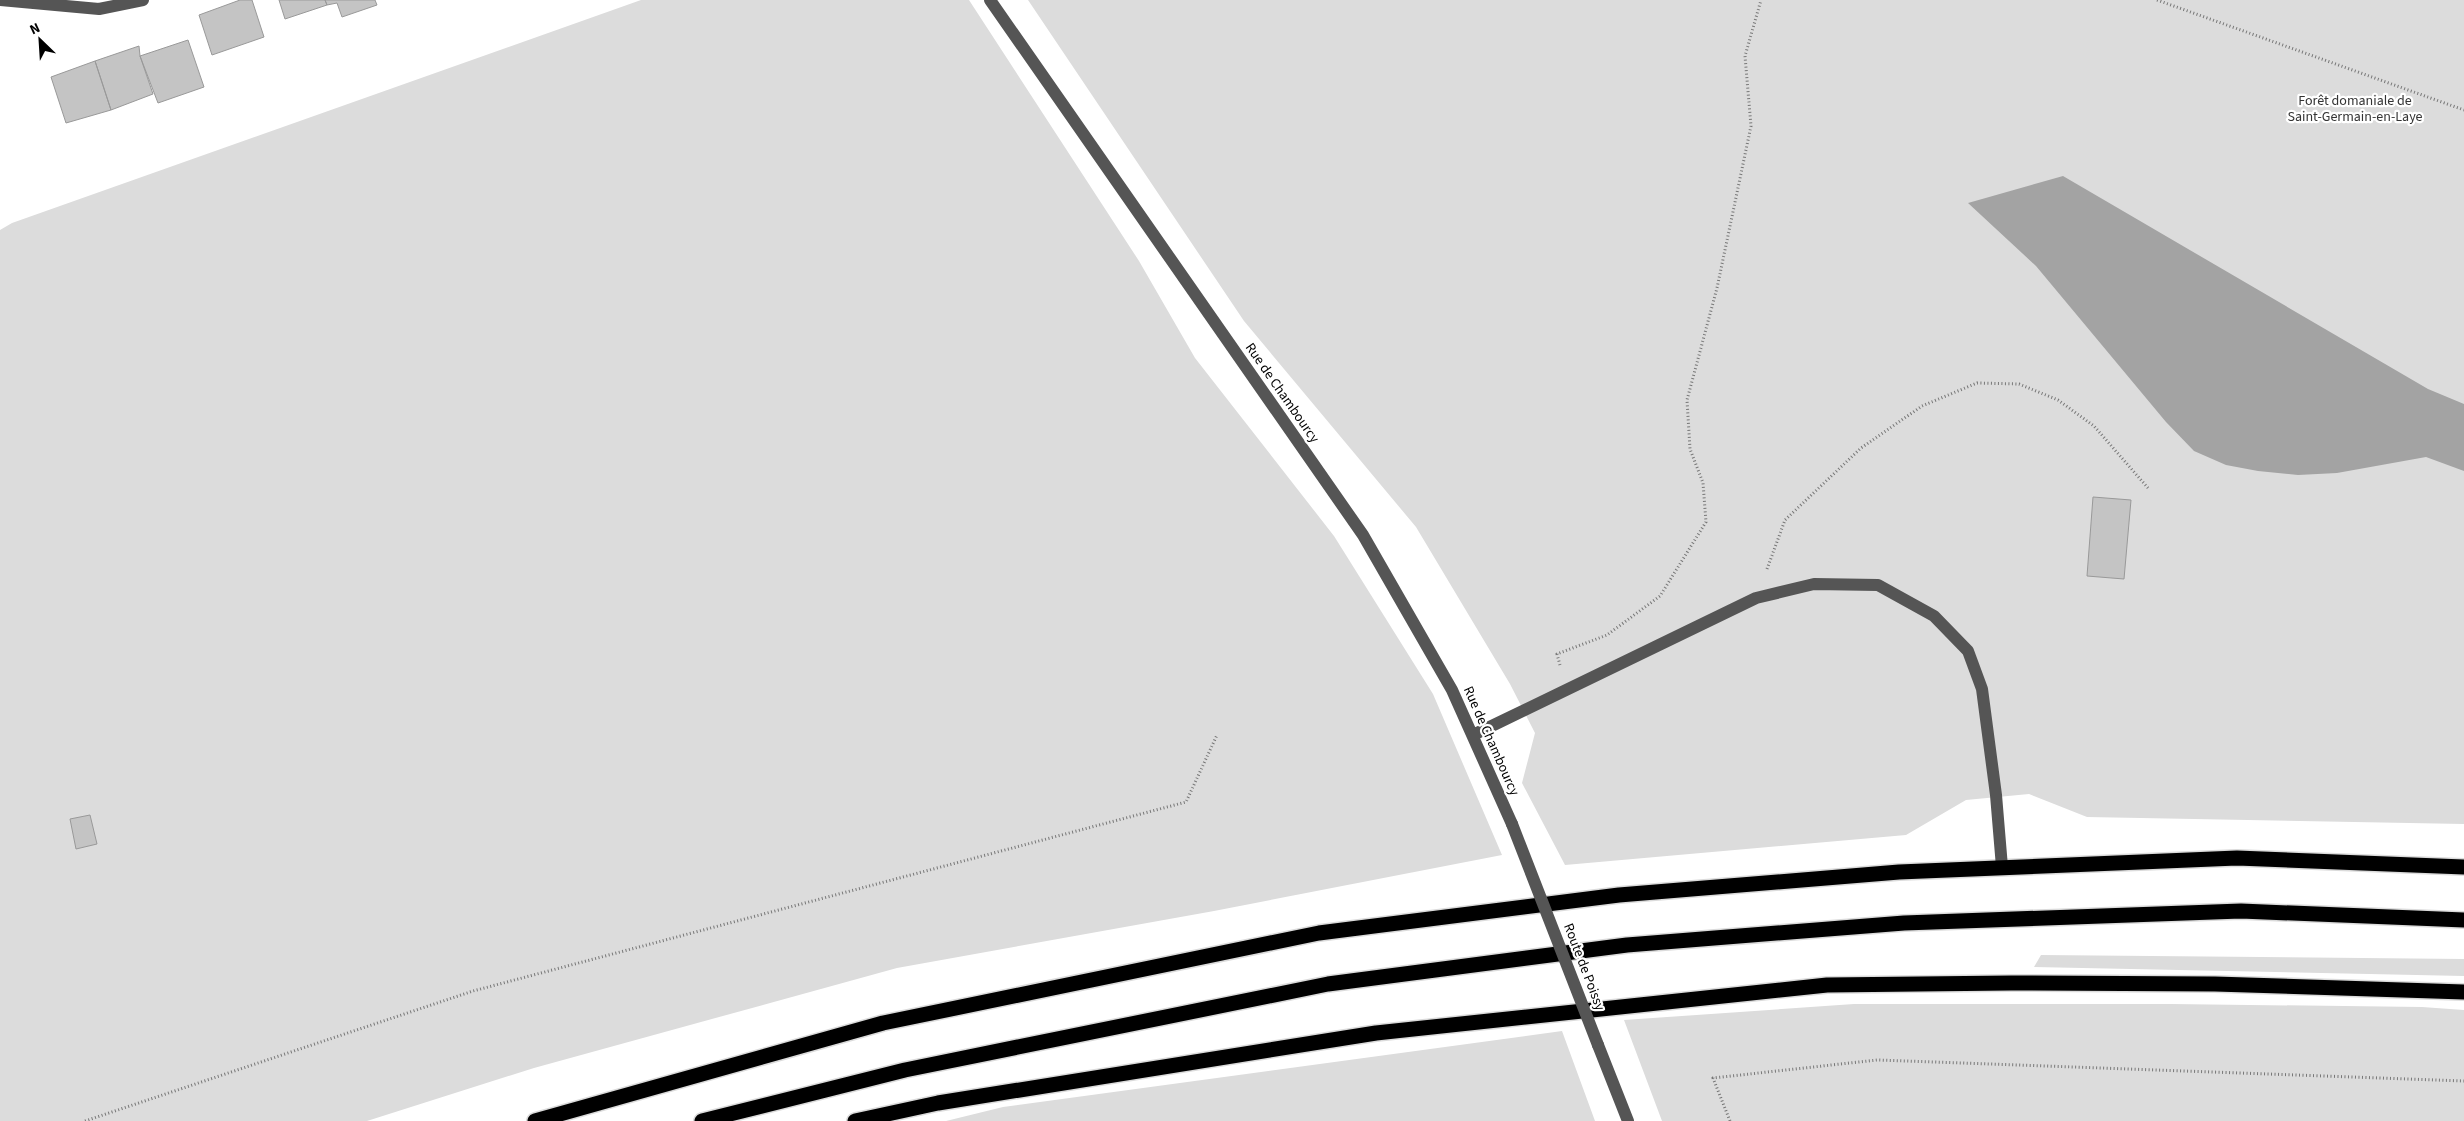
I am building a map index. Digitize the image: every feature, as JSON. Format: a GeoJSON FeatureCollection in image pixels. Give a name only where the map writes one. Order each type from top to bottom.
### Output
{"type":"FeatureCollection","features":[{"type":"Feature","properties":{"kind":"highway"},"geometry":{"type":"LineString","coordinates":[[535,1121],[883,1023],[1319,933],[1618,895],[1899,872],[2237,858],[2464,867]]}},
{"type":"Feature","properties":{"kind":"highway"},"geometry":{"type":"LineString","coordinates":[[702,1121],[905,1070],[1328,984],[1627,945],[1904,923],[2241,911],[2464,920]]}},
{"type":"Feature","properties":{"kind":"highway"},"geometry":{"type":"LineString","coordinates":[[855,1121],[938,1103],[1376,1032],[1827,985],[2011,983],[2205,984],[2464,992]]}},
{"type":"Feature","properties":{"kind":"street"},"geometry":{"type":"LineString","coordinates":[[0,0],[99,9],[143,0]]}},
{"type":"Feature","properties":{"kind":"street","name":"Rue de Chambourcy"},"geometry":{"type":"LineString","coordinates":[[990,0],[1363,535],[1452,690],[1512,824]]}},
{"type":"Feature","properties":{"kind":"street"},"geometry":{"type":"LineString","coordinates":[[1473,735],[1563,693],[1706,620],[1756,598],[1814,584],[1878,585],[1934,616],[1968,651],[1982,689],[1996,795],[2002,868]]}},
{"type":"Feature","properties":{"kind":"street","name":"Route de Poissy"},"geometry":{"type":"LineString","coordinates":[[1512,824],[1628,1121]]}},
{"type":"Feature","properties":{"kind":"path"},"geometry":{"type":"LineString","coordinates":[[1563,693],[1564,681],[1557,654],[1607,635],[1660,596],[1706,522],[1702,483],[1690,449],[1688,400],[1717,288],[1751,126],[1745,56],[1761,0]]}},
{"type":"Feature","properties":{"kind":"path"},"geometry":{"type":"LineString","coordinates":[[2157,0],[2464,110]]}},
{"type":"Feature","properties":{"kind":"path"},"geometry":{"type":"LineString","coordinates":[[1756,598],[1785,520],[1861,448],[1922,406],[1977,383],[2019,384],[2058,400],[2094,426],[2148,488]]}},
{"type":"Feature","properties":{"kind":"path"},"geometry":{"type":"LineString","coordinates":[[85,1121],[473,991],[1186,802],[1217,735]]}},
{"type":"Feature","properties":{"kind":"path"},"geometry":{"type":"LineString","coordinates":[[1730,1121],[1714,1078],[1877,1060],[2464,1081]]}},
{"type":"Feature","properties":{"kind":"green space"},"geometry":{"type":"Polygon","coordinates":[[[641,0],[969,0],[1139,261],[1195,358],[1334,536],[1433,694],[1502,855],[1214,911],[897,968],[534,1068],[367,1121],[0,1121],[0,230],[12,223],[641,0]]]}},
{"type":"Feature","properties":{"kind":"green space","name":"Forêt domaniale de Saint-Germain-en-Laye"},"geometry":{"type":"Polygon","coordinates":[[[1028,0],[2464,0],[2464,824],[2087,817],[2029,794],[1966,800],[1906,835],[1565,865],[1522,783],[1535,733],[1510,684],[1416,527],[1244,321],[1028,0]]]}},
{"type":"Feature","properties":{"kind":"green space"},"geometry":{"type":"Polygon","coordinates":[[[2041,955],[2464,959],[2464,976],[2034,967],[2041,955]]]}},
{"type":"Feature","properties":{"kind":"green space"},"geometry":{"type":"Polygon","coordinates":[[[1854,1004],[2171,1004],[2422,1007],[2464,1010],[2464,1121],[1662,1121],[1624,1020],[1854,1004]]]}},
{"type":"Feature","properties":{"kind":"green space"},"geometry":{"type":"Polygon","coordinates":[[[1562,1031],[1595,1121],[946,1121],[1003,1107],[1562,1031]]]}},
{"type":"Feature","properties":{"kind":"shaded area"},"geometry":{"type":"Polygon","coordinates":[[[2063,176],[2428,389],[2464,404],[2464,471],[2426,457],[2337,473],[2298,475],[2258,471],[2226,465],[2194,451],[2166,422],[2036,266],[1968,203],[2063,176]]]}},
{"type":"Feature","properties":{"kind":"building"},"geometry":{"type":"Polygon","coordinates":[[[240,0],[252,0],[264,37],[212,55],[199,15],[240,0]]]}},
{"type":"Feature","properties":{"kind":"building"},"geometry":{"type":"Polygon","coordinates":[[[279,0],[325,0],[327,5],[285,19],[279,0]]]}},
{"type":"Feature","properties":{"kind":"building"},"geometry":{"type":"Polygon","coordinates":[[[325,0],[375,0],[377,5],[342,17],[337,3],[327,5],[325,0]]]}},
{"type":"Feature","properties":{"kind":"building"},"geometry":{"type":"Polygon","coordinates":[[[188,40],[204,87],[158,103],[140,56],[188,40]]]}},
{"type":"Feature","properties":{"kind":"building"},"geometry":{"type":"Polygon","coordinates":[[[139,46],[140,56],[153,94],[111,110],[95,61],[139,46]]]}},
{"type":"Feature","properties":{"kind":"building"},"geometry":{"type":"Polygon","coordinates":[[[95,61],[111,110],[66,123],[51,77],[95,61]]]}},
{"type":"Feature","properties":{"kind":"building"},"geometry":{"type":"Polygon","coordinates":[[[2093,497],[2131,500],[2124,579],[2087,576],[2093,497]]]}},
{"type":"Feature","properties":{"kind":"building"},"geometry":{"type":"Polygon","coordinates":[[[90,815],[97,844],[76,849],[70,819],[90,815]]]}}]}
